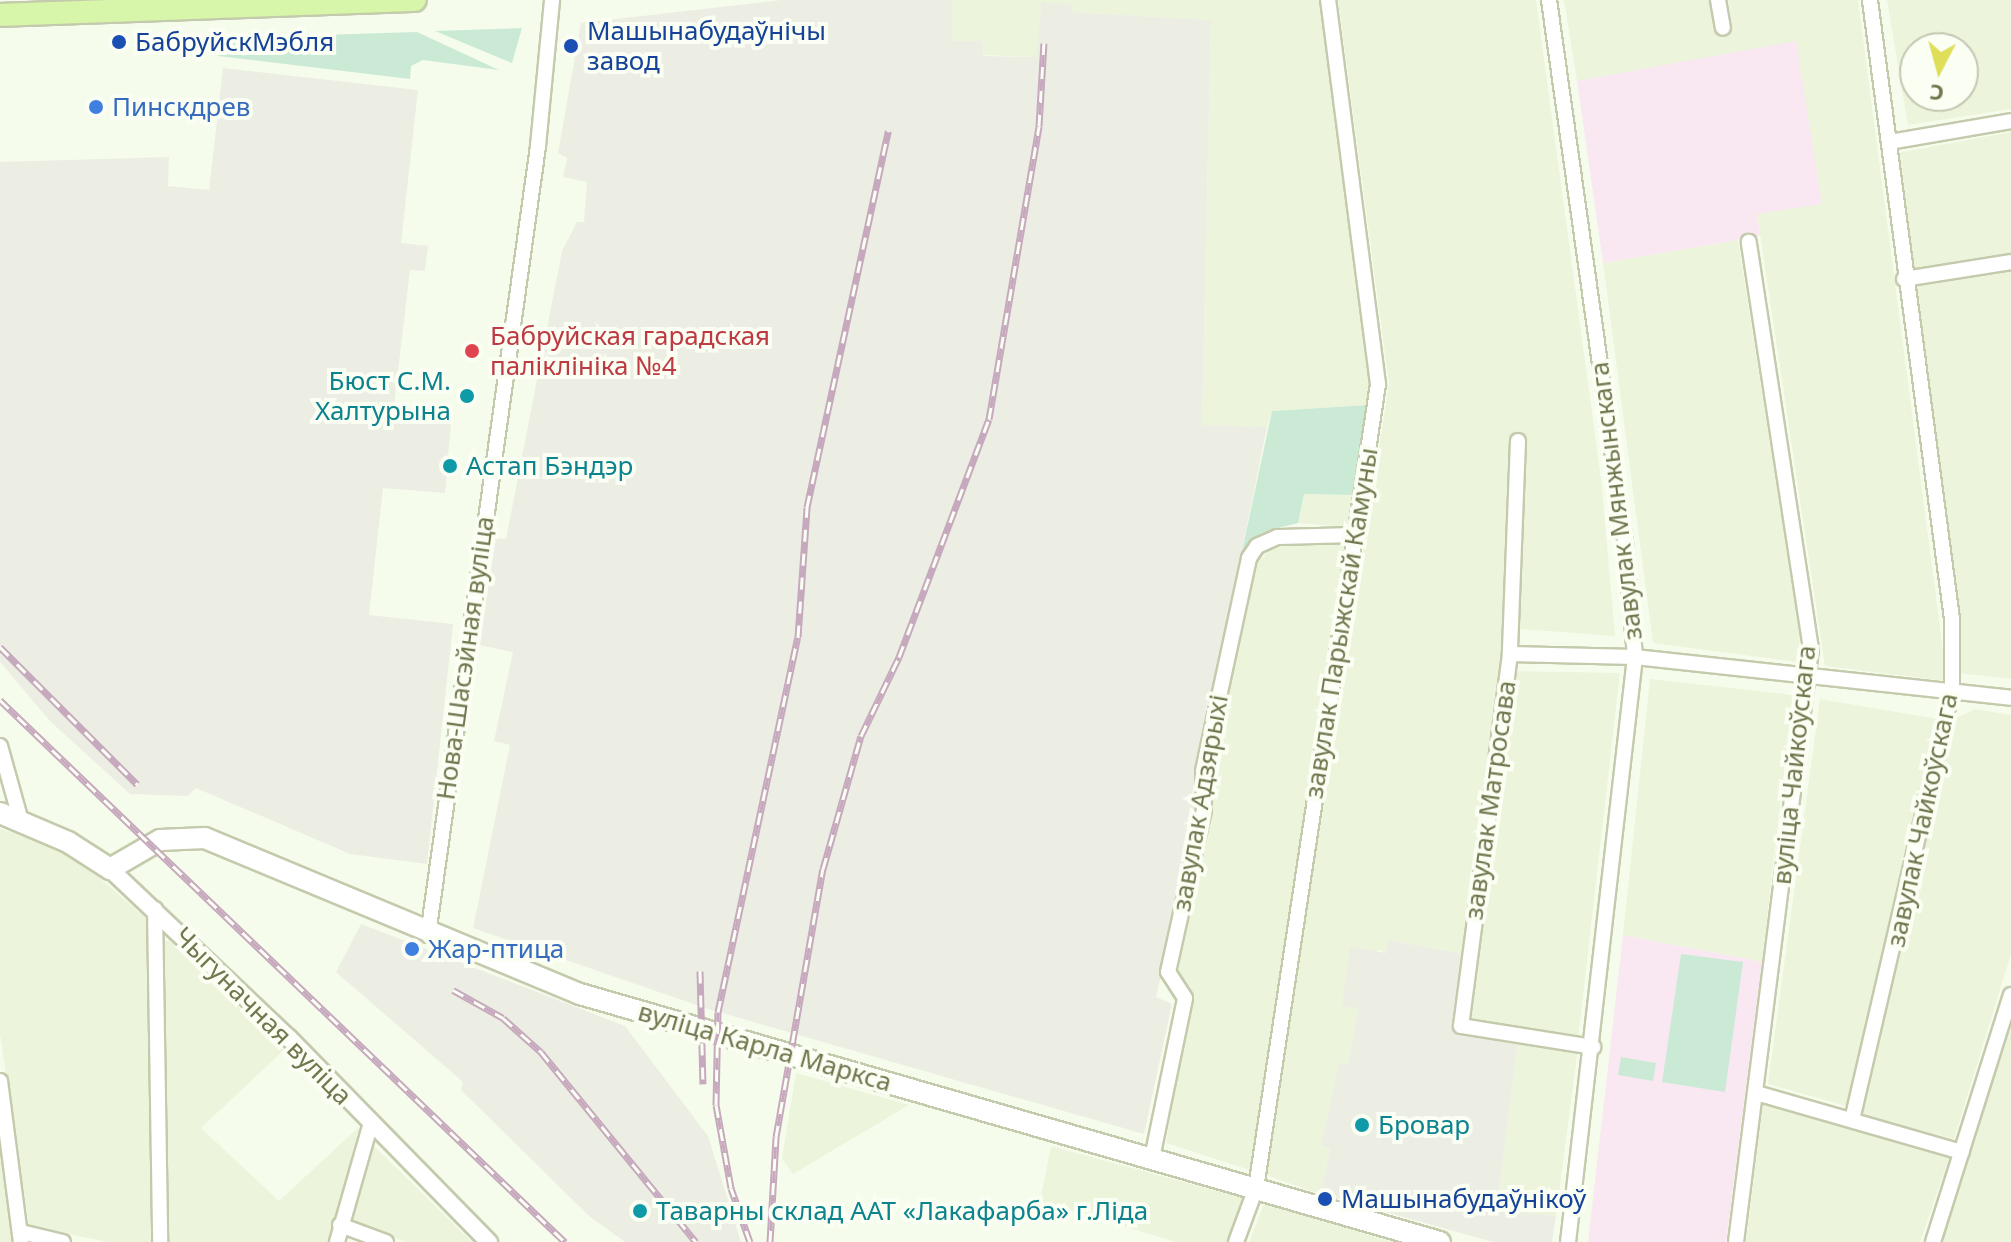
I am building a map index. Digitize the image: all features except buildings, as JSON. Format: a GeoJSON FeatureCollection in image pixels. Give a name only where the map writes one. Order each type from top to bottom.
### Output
{"type":"FeatureCollection","features":[{"type":"Feature","properties":{"kind":"main road"},"geometry":{"type":"LineString","coordinates":[[0,15],[76,7],[415,0]]}},
{"type":"Feature","properties":{"kind":"main road"},"geometry":{"type":"LineString","coordinates":[[0,813],[110,869]]}},
{"type":"Feature","properties":{"kind":"main road","name":"вуліца Карла Маркса"},"geometry":{"type":"LineString","coordinates":[[110,869],[160,840],[193,836],[428,935],[580,994],[1440,1242]]}},
{"type":"Feature","properties":{"kind":"street","name":"Нова-Шасэйная вуліца"},"geometry":{"type":"LineString","coordinates":[[428,935],[538,146],[552,0]]}},
{"type":"Feature","properties":{"kind":"street","name":"завулак Парыжскай Камуны"},"geometry":{"type":"LineString","coordinates":[[1236,1242],[1256,1188],[1378,384],[1328,0]]}},
{"type":"Feature","properties":{"kind":"street","name":"завулак Мянжынскага"},"geometry":{"type":"LineString","coordinates":[[1549,0],[1625,542],[1635,657],[1593,1047],[1568,1242]]}},
{"type":"Feature","properties":{"kind":"street"},"geometry":{"type":"LineString","coordinates":[[1718,0],[1723,28]]}},
{"type":"Feature","properties":{"kind":"street","name":"завулак Чайкоўскага"},"geometry":{"type":"LineString","coordinates":[[1852,1120],[1952,691],[1952,619],[1904,279],[1890,142],[1870,0]]}},
{"type":"Feature","properties":{"kind":"street"},"geometry":{"type":"LineString","coordinates":[[1890,142],[2011,121]]}},
{"type":"Feature","properties":{"kind":"street","name":"вуліца Чайкоўскага"},"geometry":{"type":"LineString","coordinates":[[1736,1242],[1811,649],[1749,242]]}},
{"type":"Feature","properties":{"kind":"street"},"geometry":{"type":"LineString","coordinates":[[1904,279],[2011,262]]}},
{"type":"Feature","properties":{"kind":"street","name":"завулак Матросава"},"geometry":{"type":"LineString","coordinates":[[1518,441],[1510,654],[1461,1026],[1593,1047]]}},
{"type":"Feature","properties":{"kind":"street","name":"завулак Адзярыхі"},"geometry":{"type":"LineString","coordinates":[[1152,1158],[1185,998],[1168,972],[1204,810],[1203,771],[1249,558],[1257,546],[1277,537],[1356,535]]}},
{"type":"Feature","properties":{"kind":"street"},"geometry":{"type":"LineString","coordinates":[[1510,654],[1635,657],[2011,698]]}},
{"type":"Feature","properties":{"kind":"street"},"geometry":{"type":"LineString","coordinates":[[0,746],[21,821]]}},
{"type":"Feature","properties":{"kind":"street"},"geometry":{"type":"LineString","coordinates":[[110,869],[155,909],[160,1242]]}},
{"type":"Feature","properties":{"kind":"street","name":"Чыгуначная вуліца"},"geometry":{"type":"LineString","coordinates":[[155,909],[489,1242]]}},
{"type":"Feature","properties":{"kind":"street"},"geometry":{"type":"LineString","coordinates":[[1933,1242],[2011,995]]}},
{"type":"Feature","properties":{"kind":"street"},"geometry":{"type":"LineString","coordinates":[[0,1081],[21,1237],[63,1242]]}},
{"type":"Feature","properties":{"kind":"street"},"geometry":{"type":"LineString","coordinates":[[1756,1093],[1962,1152]]}},
{"type":"Feature","properties":{"kind":"street","name":"Чыгуначная вуліца"},"geometry":{"type":"LineString","coordinates":[[337,1242],[371,1123]]}},
{"type":"Feature","properties":{"kind":"street"},"geometry":{"type":"LineString","coordinates":[[340,1225],[386,1242]]}},
{"type":"Feature","properties":{"kind":"shaded area"},"geometry":{"type":"Polygon","coordinates":[[[781,0],[952,0],[952,41],[983,41],[983,56],[1037,57],[1041,2],[1072,5],[1072,12],[1211,20],[1202,425],[1267,427],[1191,801],[1200,803],[1156,997],[1172,1004],[1144,1134],[708,1009],[473,928],[510,745],[494,741],[513,652],[479,645],[496,538],[506,539],[562,251],[577,222],[584,222],[587,182],[563,177],[567,158],[558,153],[581,23],[781,0]]]}},
{"type":"Feature","properties":{"kind":"shaded area"},"geometry":{"type":"Polygon","coordinates":[[[952,0],[1319,0],[1372,384],[1368,405],[1272,411],[1267,427],[1202,425],[1211,20],[1072,12],[1072,6],[1041,2],[1038,57],[981,55],[951,41],[952,0]]]}},
{"type":"Feature","properties":{"kind":"shaded area"},"geometry":{"type":"Polygon","coordinates":[[[1338,0],[1536,0],[1602,486],[1615,636],[1519,629],[1523,436],[1513,435],[1503,654],[1465,954],[1390,940],[1387,953],[1378,950],[1343,1006],[1358,1009],[1348,1064],[1339,1062],[1321,1147],[1330,1148],[1320,1194],[1266,1175],[1389,384],[1338,0]]]}},
{"type":"Feature","properties":{"kind":"shaded area"},"geometry":{"type":"Polygon","coordinates":[[[1564,0],[1710,0],[1716,30],[1732,25],[1728,0],[1858,0],[1947,681],[1825,666],[1757,214],[1650,70],[1577,81],[1564,0]]]}},
{"type":"Feature","properties":{"kind":"shaded area"},"geometry":{"type":"Polygon","coordinates":[[[1887,0],[2011,0],[2011,109],[1908,125],[1906,112],[1979,112],[1979,32],[1899,32],[1899,71],[1887,0]]]}},
{"type":"Feature","properties":{"kind":"shaded area"},"geometry":{"type":"Polygon","coordinates":[[[522,28],[512,63],[435,31],[522,28]]]}},
{"type":"Feature","properties":{"kind":"shaded area"},"geometry":{"type":"Polygon","coordinates":[[[417,32],[499,70],[423,60],[411,66],[410,79],[218,56],[223,38],[417,32]]]}},
{"type":"Feature","properties":{"kind":"shaded area"},"geometry":{"type":"Polygon","coordinates":[[[1796,41],[1822,204],[1757,214],[1760,236],[1603,263],[1577,81],[1796,41]]]}},
{"type":"Feature","properties":{"kind":"shaded area"},"geometry":{"type":"Polygon","coordinates":[[[223,68],[418,90],[401,243],[428,246],[425,271],[410,270],[393,413],[422,416],[423,409],[452,411],[445,493],[383,488],[369,615],[453,624],[427,864],[350,854],[196,788],[188,796],[130,794],[50,721],[0,662],[0,162],[169,157],[168,186],[209,190],[223,68]]]}},
{"type":"Feature","properties":{"kind":"shaded area"},"geometry":{"type":"Polygon","coordinates":[[[2011,132],[2011,255],[1913,272],[1897,153],[2011,132]]]}},
{"type":"Feature","properties":{"kind":"shaded area"},"geometry":{"type":"Polygon","coordinates":[[[1738,240],[1800,634],[1798,662],[1653,643],[1603,263],[1738,240]]]}},
{"type":"Feature","properties":{"kind":"shaded area"},"geometry":{"type":"Polygon","coordinates":[[[2011,268],[2011,679],[1959,673],[1961,621],[1911,284],[2011,268]]]}},
{"type":"Feature","properties":{"kind":"shaded area"},"geometry":{"type":"Polygon","coordinates":[[[1368,405],[1354,495],[1304,494],[1298,523],[1274,529],[1241,556],[1272,411],[1368,405]]]}},
{"type":"Feature","properties":{"kind":"shaded area"},"geometry":{"type":"Polygon","coordinates":[[[1304,494],[1354,495],[1347,527],[1298,523],[1304,494]]]}},
{"type":"Feature","properties":{"kind":"shaded area"},"geometry":{"type":"Polygon","coordinates":[[[1292,544],[1345,544],[1250,1170],[1166,1143],[1191,997],[1176,973],[1209,822],[1208,773],[1256,563],[1270,550],[1292,544]]]}},
{"type":"Feature","properties":{"kind":"shaded area"},"geometry":{"type":"Polygon","coordinates":[[[1513,671],[1620,673],[1578,1040],[1468,1020],[1513,671]]]}},
{"type":"Feature","properties":{"kind":"shaded area"},"geometry":{"type":"Polygon","coordinates":[[[1650,679],[1793,695],[1762,962],[1623,935],[1650,679]]]}},
{"type":"Feature","properties":{"kind":"shaded area"},"geometry":{"type":"Polygon","coordinates":[[[1820,699],[1938,719],[1846,1106],[1768,1084],[1820,699]]]}},
{"type":"Feature","properties":{"kind":"shaded area"},"geometry":{"type":"Polygon","coordinates":[[[1975,709],[2011,715],[2011,954],[1954,1139],[1861,1115],[1956,718],[1975,709]]]}},
{"type":"Feature","properties":{"kind":"shaded area"},"geometry":{"type":"Polygon","coordinates":[[[0,829],[33,838],[81,862],[147,919],[155,1242],[108,1242],[29,1226],[0,1034],[0,829]]]}},
{"type":"Feature","properties":{"kind":"shaded area"},"geometry":{"type":"Polygon","coordinates":[[[361,924],[625,1026],[708,1136],[741,1242],[625,1242],[589,1216],[461,1090],[463,1082],[336,972],[361,924]]]}},
{"type":"Feature","properties":{"kind":"shaded area"},"geometry":{"type":"Polygon","coordinates":[[[1623,935],[1762,962],[1726,1242],[1588,1242],[1623,935]]]}},
{"type":"Feature","properties":{"kind":"shaded area"},"geometry":{"type":"Polygon","coordinates":[[[1389,940],[1465,954],[1455,1030],[1518,1040],[1497,1208],[1556,1216],[1552,1242],[1493,1242],[1320,1194],[1330,1149],[1321,1146],[1339,1062],[1348,1064],[1358,1009],[1342,1006],[1350,947],[1386,953],[1389,940]]]}},
{"type":"Feature","properties":{"kind":"shaded area"},"geometry":{"type":"Polygon","coordinates":[[[169,941],[284,1050],[201,1128],[279,1201],[359,1127],[330,1242],[166,1242],[160,942],[169,941]]]}},
{"type":"Feature","properties":{"kind":"shaded area"},"geometry":{"type":"Polygon","coordinates":[[[1681,954],[1743,962],[1725,1092],[1662,1082],[1681,954]]]}},
{"type":"Feature","properties":{"kind":"shaded area"},"geometry":{"type":"Polygon","coordinates":[[[2011,1027],[2011,1242],[1938,1242],[2011,1027]]]}},
{"type":"Feature","properties":{"kind":"shaded area"},"geometry":{"type":"Polygon","coordinates":[[[1518,1040],[1578,1048],[1556,1216],[1497,1208],[1518,1040]]]}},
{"type":"Feature","properties":{"kind":"shaded area"},"geometry":{"type":"Polygon","coordinates":[[[1621,1057],[1656,1063],[1653,1081],[1618,1075],[1621,1057]]]}},
{"type":"Feature","properties":{"kind":"shaded area"},"geometry":{"type":"Polygon","coordinates":[[[796,1073],[909,1105],[793,1174],[782,1158],[796,1073]]]}},
{"type":"Feature","properties":{"kind":"shaded area"},"geometry":{"type":"Polygon","coordinates":[[[1763,1104],[1949,1158],[1920,1242],[1746,1242],[1763,1104]]]}},
{"type":"Feature","properties":{"kind":"shaded area"},"geometry":{"type":"Polygon","coordinates":[[[0,1131],[3,1144],[13,1242],[0,1242],[0,1131]]]}},
{"type":"Feature","properties":{"kind":"shaded area"},"geometry":{"type":"Polygon","coordinates":[[[373,1145],[472,1242],[406,1242],[351,1221],[373,1145]]]}},
{"type":"Feature","properties":{"kind":"shaded area"},"geometry":{"type":"Polygon","coordinates":[[[1051,1146],[1246,1199],[1229,1242],[1176,1242],[1040,1201],[1051,1146]]]}},
{"type":"Feature","properties":{"kind":"shaded area"},"geometry":{"type":"Polygon","coordinates":[[[1264,1204],[1392,1242],[1249,1242],[1264,1204]]]}},
{"type":"Feature","properties":{"kind":"railway"},"geometry":{"type":"LineString","coordinates":[[770,1242],[776,1137],[823,869],[861,736],[899,657],[989,419],[1039,126],[1044,43]]}},
{"type":"Feature","properties":{"kind":"railway"},"geometry":{"type":"LineString","coordinates":[[750,1242],[731,1188],[716,1105],[718,1012],[798,637],[807,507],[888,131]]}},
{"type":"Feature","properties":{"kind":"railway"},"geometry":{"type":"LineString","coordinates":[[0,647],[137,784]]}},
{"type":"Feature","properties":{"kind":"railway"},"geometry":{"type":"LineString","coordinates":[[0,700],[565,1242]]}},
{"type":"Feature","properties":{"kind":"railway"},"geometry":{"type":"LineString","coordinates":[[700,971],[703,1084]]}},
{"type":"Feature","properties":{"kind":"railway"},"geometry":{"type":"LineString","coordinates":[[453,990],[503,1018],[541,1052],[696,1242]]}},
{"type":"Feature","properties":{"kind":"place","name":"БабруйскМэбля"},"geometry":{"type":"Point","coordinates":[119,42]}},
{"type":"Feature","properties":{"kind":"place","name":"Машынабудаўнічы завод"},"geometry":{"type":"Point","coordinates":[571,46]}},
{"type":"Feature","properties":{"kind":"place","name":"Пинскдрев"},"geometry":{"type":"Point","coordinates":[96,107]}},
{"type":"Feature","properties":{"kind":"place","name":"Бабруйская гарадская паліклініка №4"},"geometry":{"type":"Point","coordinates":[472,351]}},
{"type":"Feature","properties":{"kind":"place","name":"Бюст С.М. Халтурына"},"geometry":{"type":"Point","coordinates":[467,396]}},
{"type":"Feature","properties":{"kind":"place","name":"Астап Бэндэр"},"geometry":{"type":"Point","coordinates":[450,466]}},
{"type":"Feature","properties":{"kind":"place","name":"Жар-птица"},"geometry":{"type":"Point","coordinates":[412,949]}},
{"type":"Feature","properties":{"kind":"place","name":"Бровар"},"geometry":{"type":"Point","coordinates":[1362,1125]}},
{"type":"Feature","properties":{"kind":"place","name":"Машынабудаўнікоў"},"geometry":{"type":"Point","coordinates":[1325,1199]}},
{"type":"Feature","properties":{"kind":"place","name":"Таварны склад ААТ «Лакафарба» г.Ліда"},"geometry":{"type":"Point","coordinates":[640,1211]}}]}
